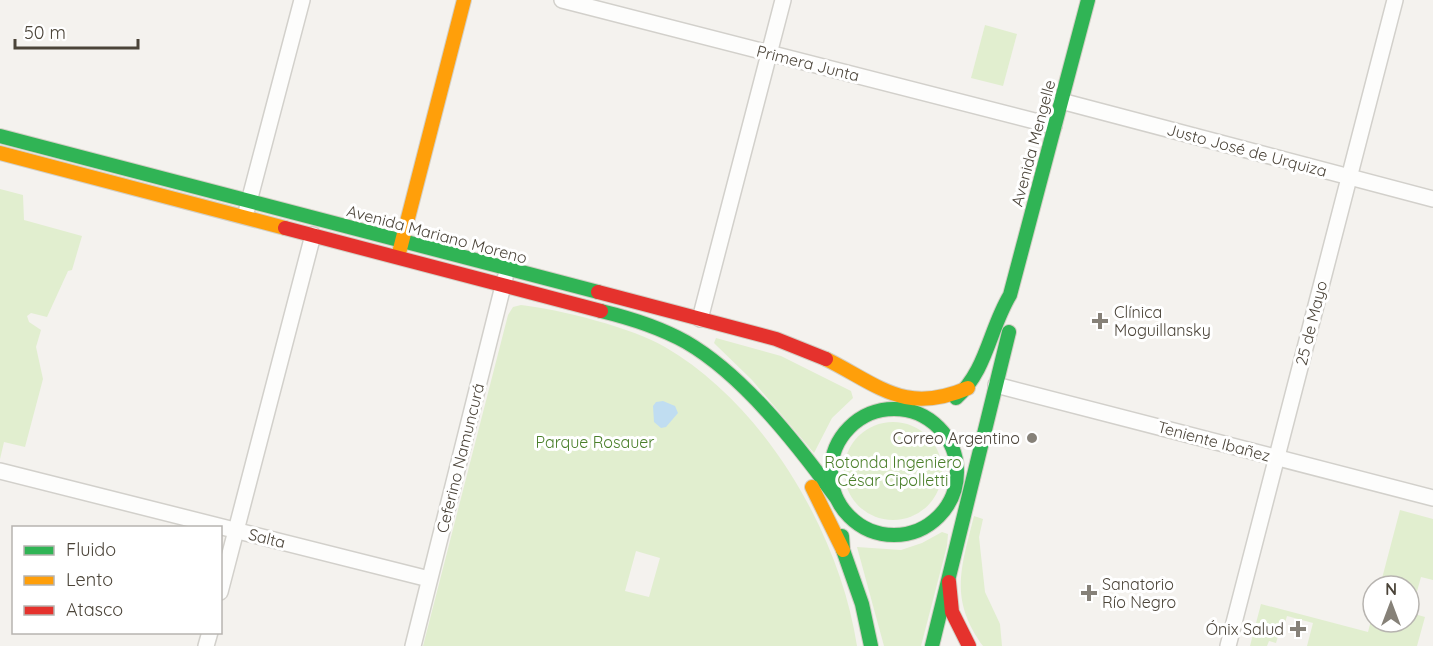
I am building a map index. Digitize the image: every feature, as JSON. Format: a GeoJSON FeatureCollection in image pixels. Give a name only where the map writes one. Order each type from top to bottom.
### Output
{"type":"FeatureCollection","features":[{"type":"Feature","properties":{"kind":"main road"},"geometry":{"type":"LineString","coordinates":[[398,257],[464,0]]}},
{"type":"Feature","properties":{"kind":"main road","name":"Avenida Mengelle"},"geometry":{"type":"LineString","coordinates":[[914,411],[949,402],[968,388],[982,369],[998,314],[1010,295],[1088,0]]}},
{"type":"Feature","properties":{"kind":"main road","name":"Avenida Mariano Moreno"},"geometry":{"type":"LineString","coordinates":[[0,136],[789,344],[838,366],[884,401],[898,408]]}},
{"type":"Feature","properties":{"kind":"main road","name":"Avenida Mariano Moreno"},"geometry":{"type":"LineString","coordinates":[[0,153],[644,322],[670,333],[722,366],[807,458],[835,496]]}},
{"type":"Feature","properties":{"kind":"main road","name":"Avenida Mengelle"},"geometry":{"type":"LineString","coordinates":[[932,646],[1012,317],[1010,295]]}},
{"type":"Feature","properties":{"kind":"main road","name":"Avenida Mariano Moreno"},"geometry":{"type":"LineString","coordinates":[[858,380],[888,394],[911,399],[944,397],[968,388]]}},
{"type":"Feature","properties":{"kind":"main road"},"geometry":{"type":"LineString","coordinates":[[955,488],[936,519],[918,530],[898,535],[868,530],[843,511],[835,496],[830,464],[834,448],[842,434],[867,414],[898,408],[914,411],[936,424],[952,444],[958,469],[955,488],[956,546]]}},
{"type":"Feature","properties":{"kind":"main road","name":"Avenida Mariano Moreno"},"geometry":{"type":"LineString","coordinates":[[768,418],[817,496],[843,550]]}},
{"type":"Feature","properties":{"kind":"main road","name":"Avenida Mengelle"},"geometry":{"type":"LineString","coordinates":[[955,488],[984,434]]}},
{"type":"Feature","properties":{"kind":"main road"},"geometry":{"type":"LineString","coordinates":[[843,511],[843,550],[858,591],[871,646]]}},
{"type":"Feature","properties":{"kind":"main road"},"geometry":{"type":"LineString","coordinates":[[949,573],[952,612],[969,646]]}},
{"type":"Feature","properties":{"kind":"street"},"geometry":{"type":"LineString","coordinates":[[245,217],[302,0]]}},
{"type":"Feature","properties":{"kind":"street","name":"Primera Junta"},"geometry":{"type":"LineString","coordinates":[[562,0],[1054,126]]}},
{"type":"Feature","properties":{"kind":"street"},"geometry":{"type":"LineString","coordinates":[[700,319],[783,0]]}},
{"type":"Feature","properties":{"kind":"street","name":"25 de Mayo"},"geometry":{"type":"LineString","coordinates":[[1228,646],[1395,0]]}},
{"type":"Feature","properties":{"kind":"street","name":"Justo José de Urquiza"},"geometry":{"type":"LineString","coordinates":[[1061,101],[1433,199]]}},
{"type":"Feature","properties":{"kind":"street"},"geometry":{"type":"LineString","coordinates":[[222,585],[313,235]]}},
{"type":"Feature","properties":{"kind":"street","name":"Ceferino Namuncurá"},"geometry":{"type":"LineString","coordinates":[[413,646],[507,269]]}},
{"type":"Feature","properties":{"kind":"street","name":"Teniente Ibañez"},"geometry":{"type":"LineString","coordinates":[[996,385],[1433,498]]}},
{"type":"Feature","properties":{"kind":"street","name":"Salta"},"geometry":{"type":"LineString","coordinates":[[0,471],[221,526]]}},
{"type":"Feature","properties":{"kind":"street","name":"Salta"},"geometry":{"type":"LineString","coordinates":[[222,526],[429,579]]}},
{"type":"Feature","properties":{"kind":"green space"},"geometry":{"type":"Polygon","coordinates":[[[985,25],[1017,34],[1003,86],[971,78],[985,25]]]}},
{"type":"Feature","properties":{"kind":"green space"},"geometry":{"type":"Polygon","coordinates":[[[0,189],[23,195],[24,220],[82,236],[72,270],[68,271],[47,317],[31,313],[27,316],[29,322],[41,330],[36,347],[43,379],[25,447],[4,442],[0,459],[0,189]]]}},
{"type":"Feature","properties":{"kind":"green space","name":"Parque Rosauer"},"geometry":{"type":"Polygon","coordinates":[[[521,305],[575,315],[635,333],[665,347],[701,372],[735,402],[792,476],[815,517],[834,560],[848,603],[857,646],[423,646],[508,315],[513,307],[521,305]],[[636,551],[625,591],[649,597],[660,558],[636,551]]]}},
{"type":"Feature","properties":{"kind":"green space"},"geometry":{"type":"Polygon","coordinates":[[[716,338],[781,356],[851,391],[853,398],[832,418],[814,453],[752,380],[714,343],[716,338]]]}},
{"type":"Feature","properties":{"kind":"green space","name":"Rotonda Ingeniero César Cipolletti"},"geometry":{"type":"Polygon","coordinates":[[[893,422],[912,426],[928,436],[938,452],[942,471],[938,490],[928,506],[912,516],[893,520],[874,516],[858,506],[848,490],[844,471],[848,452],[858,436],[874,426],[893,422]]]}},
{"type":"Feature","properties":{"kind":"green space"},"geometry":{"type":"Polygon","coordinates":[[[1400,510],[1433,519],[1433,580],[1421,577],[1421,574],[1383,574],[1400,510]]]}},
{"type":"Feature","properties":{"kind":"green space"},"geometry":{"type":"Polygon","coordinates":[[[974,516],[983,519],[979,537],[985,592],[1000,624],[1002,646],[983,646],[965,613],[961,583],[962,568],[974,516]]]}},
{"type":"Feature","properties":{"kind":"green space"},"geometry":{"type":"Polygon","coordinates":[[[942,532],[948,534],[947,546],[921,646],[884,646],[857,547],[901,550],[922,543],[942,532]]]}},
{"type":"Feature","properties":{"kind":"green space"},"geometry":{"type":"Polygon","coordinates":[[[1261,604],[1361,630],[1361,634],[1420,634],[1417,646],[1307,646],[1313,623],[1287,616],[1281,636],[1278,636],[1276,643],[1269,641],[1267,646],[1250,646],[1261,604]]]}},
{"type":"Feature","properties":{"kind":"green space"},"geometry":{"type":"Polygon","coordinates":[[[1421,616],[1425,617],[1421,632],[1421,616]]]}},
{"type":"Feature","properties":{"kind":"water"},"geometry":{"type":"Polygon","coordinates":[[[663,401],[675,406],[678,413],[666,427],[661,428],[654,422],[653,406],[656,402],[663,401]]]}},
{"type":"Feature","properties":{"kind":"traffic: fast"},"geometry":{"type":"LineString","coordinates":[[956,398],[975,375],[1010,295],[1088,0]]}},
{"type":"Feature","properties":{"kind":"traffic: fast"},"geometry":{"type":"LineString","coordinates":[[0,136],[598,292]]}},
{"type":"Feature","properties":{"kind":"traffic: fast"},"geometry":{"type":"LineString","coordinates":[[601,311],[665,332],[707,356],[748,391],[786,433],[835,496]]}},
{"type":"Feature","properties":{"kind":"traffic: fast"},"geometry":{"type":"LineString","coordinates":[[932,646],[1009,332]]}},
{"type":"Feature","properties":{"kind":"traffic: fast"},"geometry":{"type":"LineString","coordinates":[[894,409],[918,413],[939,427],[953,448],[957,472],[953,496],[939,517],[918,531],[894,535],[870,531],[849,517],[835,496],[831,472],[835,448],[849,427],[870,413],[894,409]]}},
{"type":"Feature","properties":{"kind":"traffic: fast"},"geometry":{"type":"LineString","coordinates":[[842,536],[843,550],[862,604],[871,646]]}},
{"type":"Feature","properties":{"kind":"traffic: slow"},"geometry":{"type":"LineString","coordinates":[[398,257],[464,0]]}},
{"type":"Feature","properties":{"kind":"traffic: slow"},"geometry":{"type":"LineString","coordinates":[[0,153],[285,228]]}},
{"type":"Feature","properties":{"kind":"traffic: slow"},"geometry":{"type":"LineString","coordinates":[[826,359],[878,387],[910,398],[927,399],[946,396],[968,388]]}},
{"type":"Feature","properties":{"kind":"traffic: slow"},"geometry":{"type":"LineString","coordinates":[[812,487],[843,550]]}},
{"type":"Feature","properties":{"kind":"traffic: jam"},"geometry":{"type":"LineString","coordinates":[[285,228],[601,311]]}},
{"type":"Feature","properties":{"kind":"traffic: jam"},"geometry":{"type":"LineString","coordinates":[[598,292],[776,339],[826,359]]}},
{"type":"Feature","properties":{"kind":"traffic: jam"},"geometry":{"type":"LineString","coordinates":[[949,582],[952,612],[969,646]]}},
{"type":"Feature","properties":{"kind":"place","name":"Clínica Moguillansky"},"geometry":{"type":"Point","coordinates":[1100,321]}},
{"type":"Feature","properties":{"kind":"place","name":"Correo Argentino"},"geometry":{"type":"Point","coordinates":[1032,438]}},
{"type":"Feature","properties":{"kind":"place","name":"Sanatorio Río Negro"},"geometry":{"type":"Point","coordinates":[1089,593]}},
{"type":"Feature","properties":{"kind":"place","name":"Ónix Salud"},"geometry":{"type":"Point","coordinates":[1298,629]}}]}
